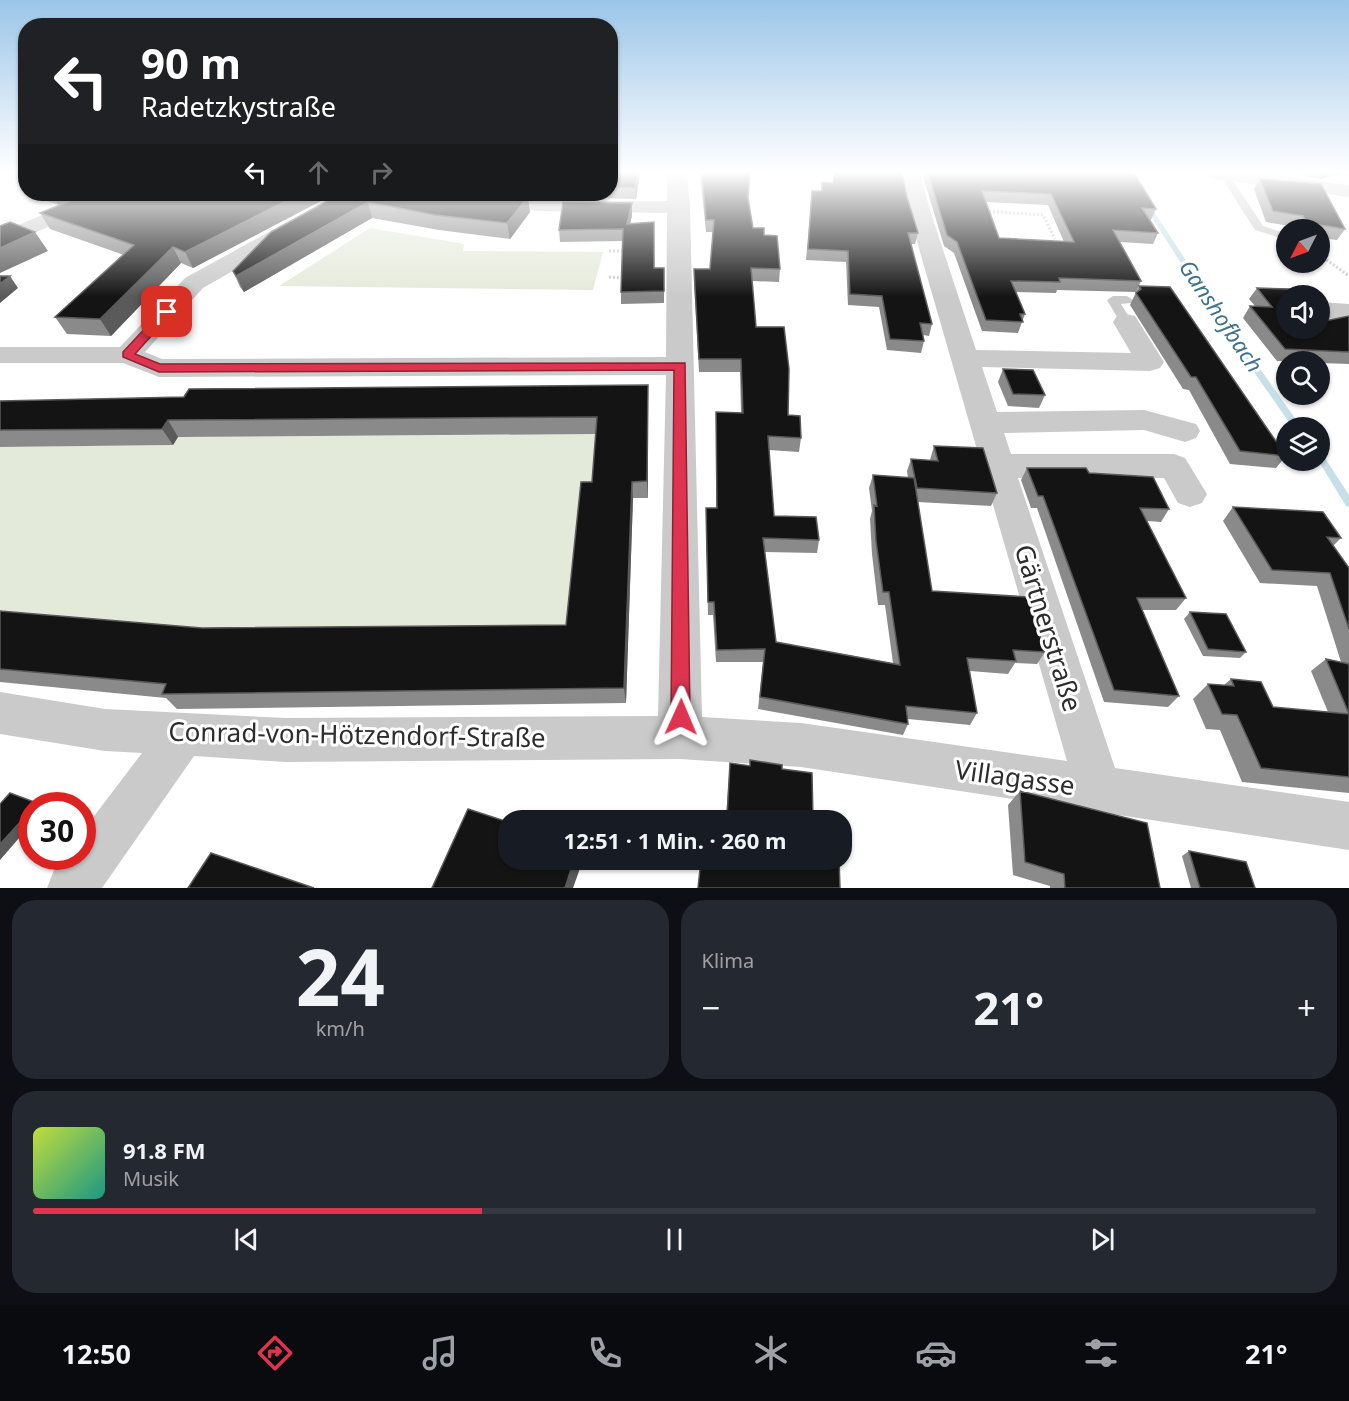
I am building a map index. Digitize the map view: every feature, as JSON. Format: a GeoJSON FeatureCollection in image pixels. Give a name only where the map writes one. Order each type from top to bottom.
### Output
{"type":"FeatureCollection","features":[{"type":"Feature","properties":{"kind":"street"},"geometry":{"type":"LineString","coordinates":[[0,241],[60,214]]}},
{"type":"Feature","properties":{"kind":"street"},"geometry":{"type":"LineString","coordinates":[[127,355],[194,283],[316,214]]}},
{"type":"Feature","properties":{"kind":"street"},"geometry":{"type":"LineString","coordinates":[[679,214],[680,736]]}},
{"type":"Feature","properties":{"kind":"street","name":"Gärtnerstraße"},"geometry":{"type":"LineString","coordinates":[[920,214],[1099,790]]}},
{"type":"Feature","properties":{"kind":"street"},"geometry":{"type":"LineString","coordinates":[[966,358],[1150,362],[1127,311]]}},
{"type":"Feature","properties":{"kind":"street"},"geometry":{"type":"LineString","coordinates":[[1330,311],[1349,312]]}},
{"type":"Feature","properties":{"kind":"street"},"geometry":{"type":"LineString","coordinates":[[2,357],[127,355],[159,368],[680,366]]}},
{"type":"Feature","properties":{"kind":"street"},"geometry":{"type":"LineString","coordinates":[[986,423],[1144,420],[1185,431]]}},
{"type":"Feature","properties":{"kind":"street"},"geometry":{"type":"LineString","coordinates":[[998,466],[1174,466],[1190,494]]}},
{"type":"Feature","properties":{"kind":"street","name":"Conrad-von-Hötzendorf-Straße"},"geometry":{"type":"LineString","coordinates":[[0,713],[105,730],[286,740],[680,736]]}},
{"type":"Feature","properties":{"kind":"street"},"geometry":{"type":"LineString","coordinates":[[72,888],[183,735]]}},
{"type":"Feature","properties":{"kind":"street","name":"Villagasse"},"geometry":{"type":"LineString","coordinates":[[680,736],[801,745],[1349,826]]}},
{"type":"Feature","properties":{"kind":"lane"},"geometry":{"type":"LineString","coordinates":[[1249,214],[1259,228],[1276,233]]}},
{"type":"Feature","properties":{"kind":"path"},"geometry":{"type":"LineString","coordinates":[[1034,214],[1042,215],[1055,239]]}},
{"type":"Feature","properties":{"kind":"path"},"geometry":{"type":"LineString","coordinates":[[609,251],[623,251]]}},
{"type":"Feature","properties":{"kind":"path"},"geometry":{"type":"LineString","coordinates":[[1330,262],[1349,276]]}},
{"type":"Feature","properties":{"kind":"path"},"geometry":{"type":"LineString","coordinates":[[609,277],[622,278]]}},
{"type":"Feature","properties":{"kind":"green space"},"geometry":{"type":"Polygon","coordinates":[[[370,228],[464,244],[463,251],[603,252],[593,290],[279,286],[370,228]]]}},
{"type":"Feature","properties":{"kind":"green space"},"geometry":{"type":"Polygon","coordinates":[[[599,434],[594,499],[569,640],[0,625],[0,447],[172,445],[178,437],[599,434]]]}},
{"type":"Feature","properties":{"kind":"building"},"geometry":{"type":"Polygon","coordinates":[[[44,214],[259,214],[185,252],[173,247],[100,319],[55,317],[134,245],[44,214]]]}},
{"type":"Feature","properties":{"kind":"building"},"geometry":{"type":"Polygon","coordinates":[[[303,214],[346,214],[236,276],[233,271],[271,232],[303,214]]]}},
{"type":"Feature","properties":{"kind":"building"},"geometry":{"type":"Polygon","coordinates":[[[432,214],[514,214],[507,223],[432,214]]]}},
{"type":"Feature","properties":{"kind":"building"},"geometry":{"type":"Polygon","coordinates":[[[561,214],[629,214],[627,224],[654,222],[654,268],[664,268],[664,291],[621,292],[623,229],[559,230],[561,214]]]}},
{"type":"Feature","properties":{"kind":"building"},"geometry":{"type":"Polygon","coordinates":[[[706,214],[751,214],[753,228],[764,228],[764,235],[777,236],[780,269],[751,268],[756,327],[784,327],[789,369],[788,415],[800,416],[801,438],[768,436],[774,516],[816,517],[819,540],[763,538],[776,642],[900,665],[889,592],[883,592],[876,541],[874,505],[877,506],[873,475],[914,478],[932,591],[1028,597],[1045,652],[1013,650],[1016,661],[967,658],[977,713],[906,706],[908,724],[760,697],[765,649],[717,650],[714,602],[708,602],[706,508],[717,508],[716,412],[743,413],[741,359],[699,359],[694,269],[710,269],[714,220],[706,220],[706,214]]]}},
{"type":"Feature","properties":{"kind":"building"},"geometry":{"type":"Polygon","coordinates":[[[810,214],[912,214],[918,233],[908,233],[932,324],[920,323],[924,341],[890,339],[882,296],[850,294],[848,251],[808,249],[810,214]]]}},
{"type":"Feature","properties":{"kind":"building"},"geometry":{"type":"Polygon","coordinates":[[[941,214],[990,214],[999,238],[1074,242],[1061,214],[1146,214],[1158,233],[1113,230],[1141,281],[1059,278],[1060,282],[1011,281],[1025,314],[1020,314],[1023,322],[986,320],[957,242],[947,235],[941,214]]]}},
{"type":"Feature","properties":{"kind":"building"},"geometry":{"type":"Polygon","coordinates":[[[1294,214],[1337,214],[1345,229],[1330,227],[1330,219],[1305,219],[1303,216],[1294,214]]]}},
{"type":"Feature","properties":{"kind":"building"},"geometry":{"type":"Polygon","coordinates":[[[10,222],[35,232],[0,248],[0,226],[10,222]]]}},
{"type":"Feature","properties":{"kind":"building"},"geometry":{"type":"Polygon","coordinates":[[[0,276],[10,276],[0,284],[0,276]]]}},
{"type":"Feature","properties":{"kind":"building"},"geometry":{"type":"Polygon","coordinates":[[[1139,286],[1170,287],[1276,441],[1276,455],[1240,451],[1196,377],[1191,377],[1136,293],[1141,289],[1139,286]]]}},
{"type":"Feature","properties":{"kind":"building"},"geometry":{"type":"Polygon","coordinates":[[[1257,288],[1276,289],[1276,338],[1250,306],[1272,307],[1257,288]]]}},
{"type":"Feature","properties":{"kind":"building"},"geometry":{"type":"Polygon","coordinates":[[[1349,316],[1349,352],[1285,349],[1277,339],[1330,339],[1330,320],[1349,316]]]}},
{"type":"Feature","properties":{"kind":"building"},"geometry":{"type":"Polygon","coordinates":[[[1003,369],[1033,370],[1045,395],[1013,394],[1003,369]]]}},
{"type":"Feature","properties":{"kind":"building"},"geometry":{"type":"Polygon","coordinates":[[[648,385],[647,481],[632,482],[624,688],[162,694],[166,684],[0,669],[0,611],[202,628],[566,625],[581,482],[592,482],[597,417],[168,420],[162,429],[0,430],[0,401],[184,397],[189,389],[648,385]]]}},
{"type":"Feature","properties":{"kind":"building"},"geometry":{"type":"Polygon","coordinates":[[[934,446],[983,448],[997,493],[917,488],[911,459],[938,461],[934,446]]]}},
{"type":"Feature","properties":{"kind":"building"},"geometry":{"type":"Polygon","coordinates":[[[1027,468],[1086,468],[1089,473],[1153,477],[1169,509],[1140,508],[1186,598],[1137,598],[1179,696],[1114,690],[1043,496],[1038,496],[1027,468]]]}},
{"type":"Feature","properties":{"kind":"building"},"geometry":{"type":"Polygon","coordinates":[[[1233,507],[1323,512],[1341,538],[1327,537],[1349,568],[1349,629],[1330,573],[1272,570],[1233,507]]]}},
{"type":"Feature","properties":{"kind":"building"},"geometry":{"type":"Polygon","coordinates":[[[1190,612],[1226,614],[1246,652],[1208,649],[1190,612]]]}},
{"type":"Feature","properties":{"kind":"building"},"geometry":{"type":"Polygon","coordinates":[[[1326,659],[1349,664],[1349,714],[1326,659]]]}},
{"type":"Feature","properties":{"kind":"building"},"geometry":{"type":"Polygon","coordinates":[[[1231,679],[1261,682],[1273,707],[1349,714],[1349,777],[1261,768],[1237,715],[1222,714],[1208,684],[1234,686],[1231,679]]]}},
{"type":"Feature","properties":{"kind":"building"},"geometry":{"type":"Polygon","coordinates":[[[750,760],[782,765],[782,769],[812,773],[813,810],[727,810],[730,763],[750,766],[750,760]]]}},
{"type":"Feature","properties":{"kind":"building"},"geometry":{"type":"Polygon","coordinates":[[[1020,791],[1147,823],[1160,888],[1065,888],[1064,874],[1025,862],[1020,791]]]}},
{"type":"Feature","properties":{"kind":"building"},"geometry":{"type":"Polygon","coordinates":[[[10,793],[18,796],[18,824],[0,844],[0,804],[10,793]]]}},
{"type":"Feature","properties":{"kind":"building"},"geometry":{"type":"Polygon","coordinates":[[[468,809],[498,819],[498,870],[571,870],[565,888],[432,888],[468,809]]]}},
{"type":"Feature","properties":{"kind":"building"},"geometry":{"type":"Polygon","coordinates":[[[1189,851],[1246,862],[1255,888],[1200,888],[1189,851]]]}},
{"type":"Feature","properties":{"kind":"building"},"geometry":{"type":"Polygon","coordinates":[[[211,853],[314,888],[188,888],[211,853]]]}},
{"type":"Feature","properties":{"kind":"building"},"geometry":{"type":"Polygon","coordinates":[[[700,870],[839,870],[840,888],[698,888],[700,870]]]}},
{"type":"Feature","properties":{"kind":"waterway","name":"Ganshofbach"},"geometry":{"type":"LineString","coordinates":[[1153,214],[1216,312],[1290,417]]}},
{"type":"Feature","properties":{"kind":"waterway","name":"Ganshofbach"},"geometry":{"type":"LineString","coordinates":[[1329,471],[1349,503]]}},
{"type":"Feature","properties":{"kind":"route"},"geometry":{"type":"LineString","coordinates":[[167,312],[127,355],[159,368],[680,366],[681,717]]}}]}
